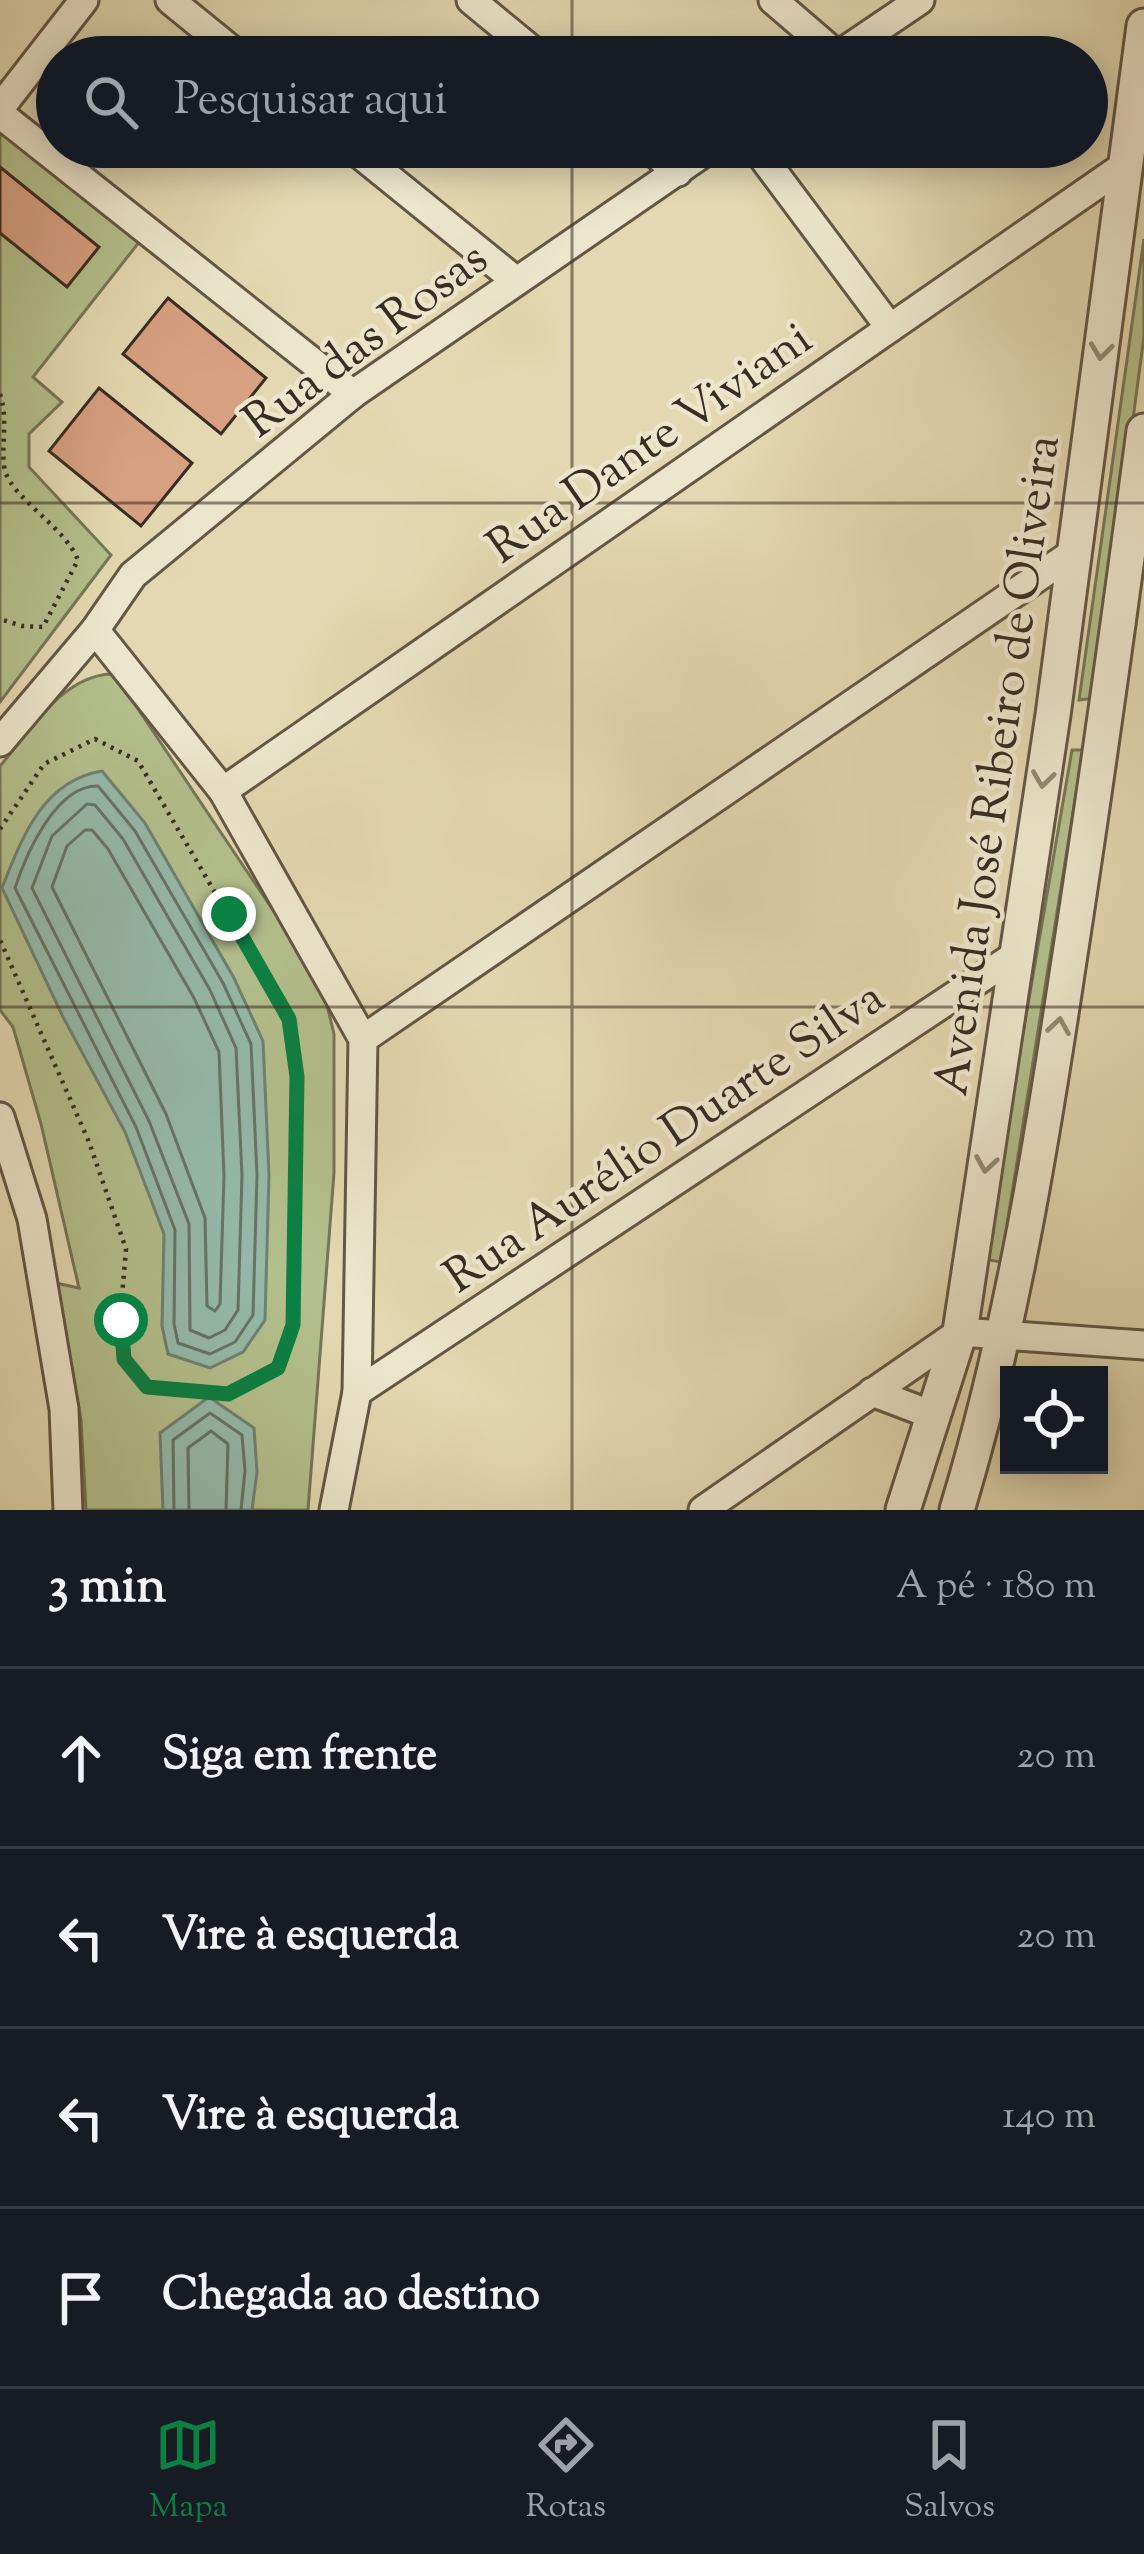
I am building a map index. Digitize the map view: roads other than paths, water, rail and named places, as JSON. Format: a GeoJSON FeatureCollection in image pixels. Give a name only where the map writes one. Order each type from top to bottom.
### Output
{"type":"FeatureCollection","features":[{"type":"Feature","properties":{"kind":"street"},"geometry":{"type":"LineString","coordinates":[[57,36],[84,0]]}},
{"type":"Feature","properties":{"kind":"street"},"geometry":{"type":"LineString","coordinates":[[170,0],[214,36]]}},
{"type":"Feature","properties":{"kind":"street"},"geometry":{"type":"LineString","coordinates":[[471,0],[514,36]]}},
{"type":"Feature","properties":{"kind":"street"},"geometry":{"type":"LineString","coordinates":[[773,0],[814,36]]}},
{"type":"Feature","properties":{"kind":"street"},"geometry":{"type":"LineString","coordinates":[[867,36],[920,0]]}},
{"type":"Feature","properties":{"kind":"street","name":"Avenida José Ribeiro de Oliveira"},"geometry":{"type":"LineString","coordinates":[[904,1510],[961,1332],[1076,551],[1144,26]]}},
{"type":"Feature","properties":{"kind":"street"},"geometry":{"type":"LineString","coordinates":[[36,63],[0,111],[36,140]]}},
{"type":"Feature","properties":{"kind":"street","name":"Rua Dante Viviani"},"geometry":{"type":"LineString","coordinates":[[223,791],[1125,165]]}},
{"type":"Feature","properties":{"kind":"street"},"geometry":{"type":"LineString","coordinates":[[71,168],[353,394]]}},
{"type":"Feature","properties":{"kind":"street"},"geometry":{"type":"LineString","coordinates":[[377,168],[515,280]]}},
{"type":"Feature","properties":{"kind":"street"},"geometry":{"type":"LineString","coordinates":[[673,168],[678,172]]}},
{"type":"Feature","properties":{"kind":"street","name":"Rua das Rosas"},"geometry":{"type":"LineString","coordinates":[[0,742],[94,630],[133,575],[353,394],[683,168]]}},
{"type":"Feature","properties":{"kind":"street"},"geometry":{"type":"LineString","coordinates":[[771,168],[890,328]]}},
{"type":"Feature","properties":{"kind":"street","name":"Avenida José Ribeiro de Oliveira"},"geometry":{"type":"LineString","coordinates":[[957,1510],[982,1430],[1004,1332],[1045,1118],[1144,431]]}},
{"type":"Feature","properties":{"kind":"street"},"geometry":{"type":"LineString","coordinates":[[363,1040],[1076,551]]}},
{"type":"Feature","properties":{"kind":"street"},"geometry":{"type":"LineString","coordinates":[[94,630],[223,791],[363,1040],[357,1391],[334,1510]]}},
{"type":"Feature","properties":{"kind":"street"},"geometry":{"type":"LineString","coordinates":[[1053,715],[1105,724]]}},
{"type":"Feature","properties":{"kind":"street","name":"Rua Aurélio Duarte Silva"},"geometry":{"type":"LineString","coordinates":[[357,1391],[1019,952]]}},
{"type":"Feature","properties":{"kind":"street"},"geometry":{"type":"LineString","coordinates":[[0,1117],[32,1219],[64,1409],[68,1510]]}},
{"type":"Feature","properties":{"kind":"street"},"geometry":{"type":"LineString","coordinates":[[703,1510],[961,1332],[1144,1345]]}},
{"type":"Feature","properties":{"kind":"street"},"geometry":{"type":"LineString","coordinates":[[872,1392],[935,1416]]}},
{"type":"Feature","properties":{"kind":"water"},"geometry":{"type":"Polygon","coordinates":[[[102,771],[145,823],[234,978],[263,1041],[269,1175],[265,1320],[243,1352],[210,1368],[168,1354],[162,1326],[164,1234],[125,1132],[2,888],[27,832],[49,799],[81,777],[102,771]]]}},
{"type":"Feature","properties":{"kind":"water"},"geometry":{"type":"Polygon","coordinates":[[[209,1397],[254,1428],[257,1472],[252,1510],[163,1510],[160,1433],[209,1397]]]}}]}
